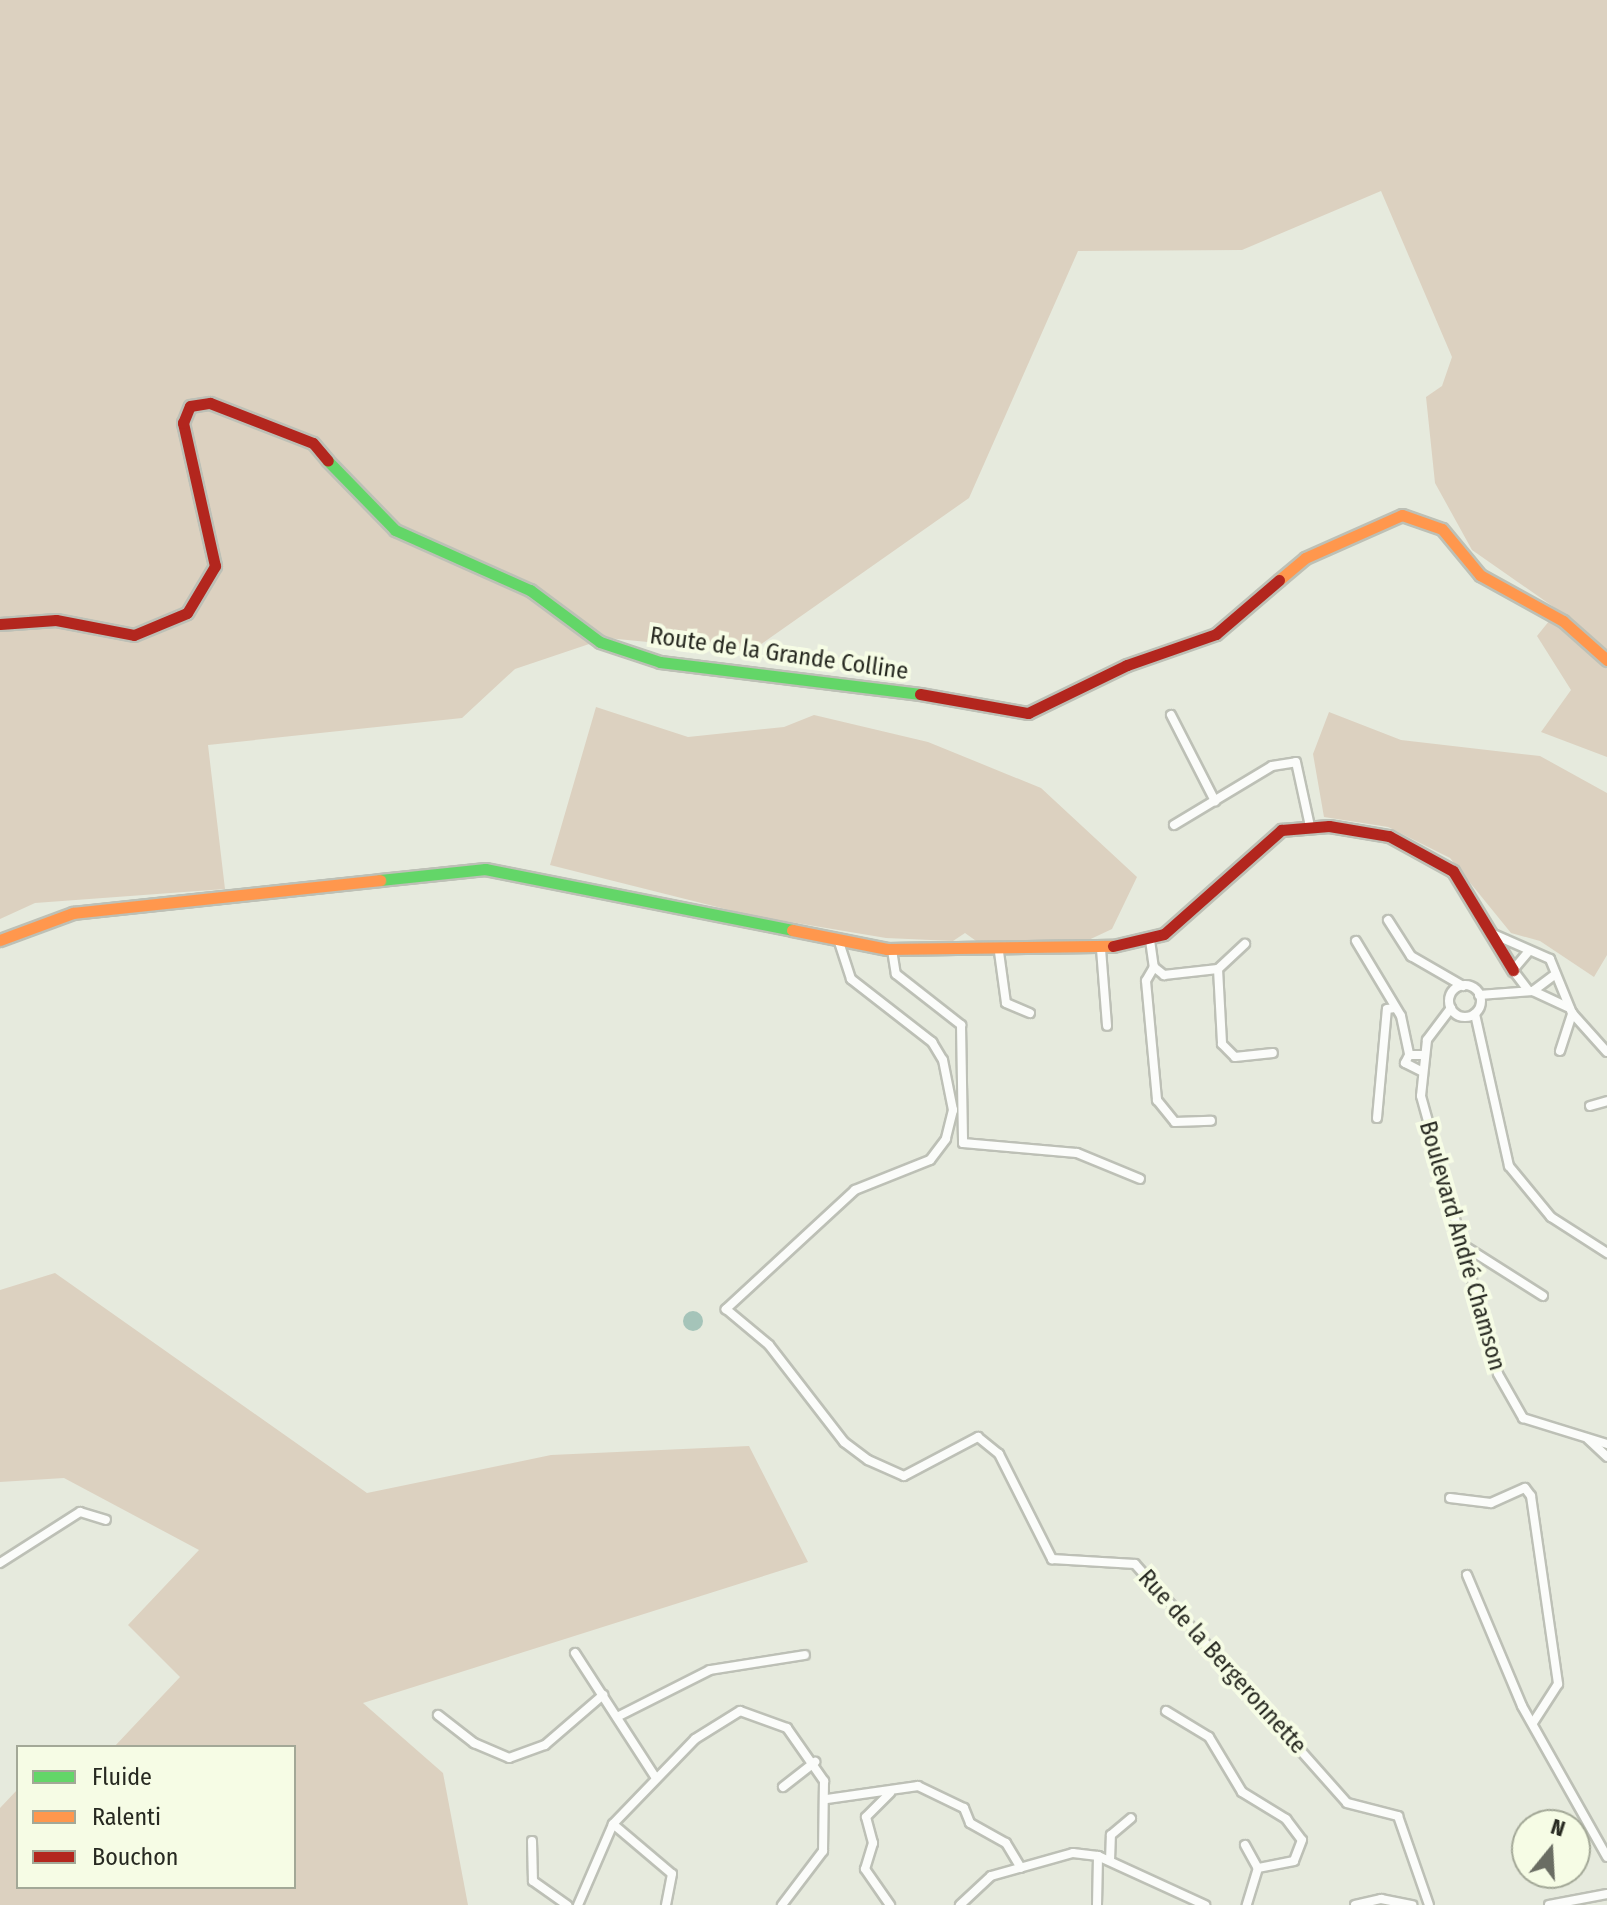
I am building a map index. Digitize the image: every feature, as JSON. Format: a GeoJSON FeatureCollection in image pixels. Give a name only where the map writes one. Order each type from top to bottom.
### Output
{"type":"FeatureCollection","features":[{"type":"Feature","properties":{"kind":"street","name":"Route de la Grande Colline"},"geometry":{"type":"LineString","coordinates":[[0,624],[56,620],[134,635],[187,613],[215,566],[183,423],[190,406],[210,403],[313,443],[367,509],[395,530],[530,590],[600,642],[660,662],[834,679],[1028,713],[1127,665],[1216,634],[1305,558],[1402,515],[1442,529],[1480,575],[1563,621],[1607,660]]}},
{"type":"Feature","properties":{"kind":"street"},"geometry":{"type":"LineString","coordinates":[[1171,715],[1215,801]]}},
{"type":"Feature","properties":{"kind":"street"},"geometry":{"type":"LineString","coordinates":[[1174,825],[1272,766],[1296,762],[1310,826]]}},
{"type":"Feature","properties":{"kind":"street"},"geometry":{"type":"LineString","coordinates":[[0,940],[73,913],[485,869],[839,942],[892,950],[999,952],[1101,949],[1150,940],[1182,920],[1263,841],[1310,826],[1381,834],[1434,856],[1453,871],[1514,974],[1531,990],[1571,1010]]}},
{"type":"Feature","properties":{"kind":"street"},"geometry":{"type":"LineString","coordinates":[[1388,920],[1411,956],[1479,995],[1531,990],[1553,976]]}},
{"type":"Feature","properties":{"kind":"street"},"geometry":{"type":"LineString","coordinates":[[1489,931],[1550,959],[1553,976],[1571,1010],[1607,1052]]}},
{"type":"Feature","properties":{"kind":"street"},"geometry":{"type":"LineString","coordinates":[[1150,940],[1154,967],[1146,981],[1157,1100],[1175,1122],[1211,1121]]}},
{"type":"Feature","properties":{"kind":"street"},"geometry":{"type":"LineString","coordinates":[[1356,941],[1395,1008],[1409,1055],[1406,1068],[1421,1071]]}},
{"type":"Feature","properties":{"kind":"street","name":"Rue de la Bergeronnette"},"geometry":{"type":"LineString","coordinates":[[839,942],[851,979],[932,1042],[943,1060],[953,1110],[946,1139],[930,1160],[855,1190],[726,1309],[769,1345],[844,1442],[879,1467],[913,1473],[978,1437],[999,1454],[1052,1559],[1135,1564],[1347,1803],[1398,1816],[1417,1885],[1429,1905]]}},
{"type":"Feature","properties":{"kind":"street"},"geometry":{"type":"LineString","coordinates":[[1154,967],[1164,975],[1218,969],[1245,944]]}},
{"type":"Feature","properties":{"kind":"street"},"geometry":{"type":"LineString","coordinates":[[1101,949],[1107,1026]]}},
{"type":"Feature","properties":{"kind":"street"},"geometry":{"type":"LineString","coordinates":[[892,950],[896,974],[961,1025],[963,1143],[1077,1153],[1140,1179]]}},
{"type":"Feature","properties":{"kind":"street"},"geometry":{"type":"LineString","coordinates":[[1496,991],[1514,974],[1529,951]]}},
{"type":"Feature","properties":{"kind":"street"},"geometry":{"type":"LineString","coordinates":[[999,952],[1006,1003],[1030,1013]]}},
{"type":"Feature","properties":{"kind":"street"},"geometry":{"type":"LineString","coordinates":[[1218,969],[1222,1044],[1235,1057],[1273,1053]]}},
{"type":"Feature","properties":{"kind":"street"},"geometry":{"type":"LineString","coordinates":[[1463,986],[1451,993],[1451,1008],[1461,1017],[1475,1014]]}},
{"type":"Feature","properties":{"kind":"street"},"geometry":{"type":"LineString","coordinates":[[1479,995],[1475,1014],[1509,1166],[1551,1217],[1607,1253]]}},
{"type":"Feature","properties":{"kind":"street"},"geometry":{"type":"LineString","coordinates":[[1377,1118],[1387,1009],[1395,1008]]}},
{"type":"Feature","properties":{"kind":"street","name":"Boulevard André Chamson"},"geometry":{"type":"LineString","coordinates":[[1451,1008],[1431,1029],[1423,1055],[1421,1071],[1425,1119],[1514,1408],[1607,1444]]}},
{"type":"Feature","properties":{"kind":"street"},"geometry":{"type":"LineString","coordinates":[[1560,1051],[1571,1010]]}},
{"type":"Feature","properties":{"kind":"street"},"geometry":{"type":"LineString","coordinates":[[1409,1055],[1423,1055]]}},
{"type":"Feature","properties":{"kind":"street"},"geometry":{"type":"LineString","coordinates":[[1590,1106],[1607,1101]]}},
{"type":"Feature","properties":{"kind":"street"},"geometry":{"type":"LineString","coordinates":[[1461,1244],[1543,1296]]}},
{"type":"Feature","properties":{"kind":"street","name":"Boulevard André Chamson"},"geometry":{"type":"LineString","coordinates":[[1588,1439],[1607,1457]]}},
{"type":"Feature","properties":{"kind":"street"},"geometry":{"type":"LineString","coordinates":[[1450,1498],[1491,1503],[1525,1488],[1531,1496],[1558,1684],[1533,1723]]}},
{"type":"Feature","properties":{"kind":"street"},"geometry":{"type":"LineString","coordinates":[[0,1563],[80,1512],[106,1520]]}},
{"type":"Feature","properties":{"kind":"street"},"geometry":{"type":"LineString","coordinates":[[1467,1575],[1533,1723],[1607,1857]]}},
{"type":"Feature","properties":{"kind":"street"},"geometry":{"type":"LineString","coordinates":[[575,1653],[656,1778]]}},
{"type":"Feature","properties":{"kind":"street"},"geometry":{"type":"LineString","coordinates":[[617,1717],[710,1670],[805,1655]]}},
{"type":"Feature","properties":{"kind":"street"},"geometry":{"type":"LineString","coordinates":[[438,1715],[474,1743],[509,1758],[545,1745],[603,1695]]}},
{"type":"Feature","properties":{"kind":"street"},"geometry":{"type":"LineString","coordinates":[[578,1905],[613,1824],[717,1720],[740,1711],[779,1721],[815,1762],[827,1799],[817,1865],[782,1905]]}},
{"type":"Feature","properties":{"kind":"street"},"geometry":{"type":"LineString","coordinates":[[1166,1711],[1209,1737],[1242,1792],[1286,1819],[1302,1840],[1294,1861],[1258,1868]]}},
{"type":"Feature","properties":{"kind":"street"},"geometry":{"type":"LineString","coordinates":[[783,1787],[815,1762]]}},
{"type":"Feature","properties":{"kind":"street"},"geometry":{"type":"LineString","coordinates":[[827,1799],[890,1793],[918,1786],[964,1808],[970,1823],[1006,1843],[1021,1868]]}},
{"type":"Feature","properties":{"kind":"street"},"geometry":{"type":"LineString","coordinates":[[890,1793],[866,1817],[873,1843],[865,1869],[890,1905]]}},
{"type":"Feature","properties":{"kind":"street"},"geometry":{"type":"LineString","coordinates":[[1110,1861],[1111,1835],[1131,1818]]}},
{"type":"Feature","properties":{"kind":"street"},"geometry":{"type":"LineString","coordinates":[[613,1824],[672,1874]]}},
{"type":"Feature","properties":{"kind":"street"},"geometry":{"type":"LineString","coordinates":[[532,1841],[533,1881],[567,1905]]}},
{"type":"Feature","properties":{"kind":"street"},"geometry":{"type":"LineString","coordinates":[[1245,1845],[1258,1868],[1247,1905]]}},
{"type":"Feature","properties":{"kind":"street"},"geometry":{"type":"LineString","coordinates":[[961,1905],[984,1879],[1073,1853],[1098,1856],[1205,1905]]}},
{"type":"Feature","properties":{"kind":"street"},"geometry":{"type":"LineString","coordinates":[[1097,1905],[1098,1856]]}},
{"type":"Feature","properties":{"kind":"street"},"geometry":{"type":"LineString","coordinates":[[666,1905],[672,1874],[681,1867]]}},
{"type":"Feature","properties":{"kind":"street"},"geometry":{"type":"LineString","coordinates":[[1355,1905],[1381,1899],[1410,1904],[1417,1885]]}},
{"type":"Feature","properties":{"kind":"street"},"geometry":{"type":"LineString","coordinates":[[1549,1905],[1607,1894]]}},
{"type":"Feature","properties":{"kind":"shaded area"},"geometry":{"type":"Polygon","coordinates":[[[0,0],[1607,0],[1607,757],[1541,732],[1571,690],[1537,636],[1558,610],[1472,550],[1435,483],[1426,397],[1442,386],[1452,357],[1381,191],[1242,250],[1078,251],[969,498],[750,652],[607,638],[515,669],[462,718],[208,745],[225,889],[35,903],[0,919],[0,0]]]}},
{"type":"Feature","properties":{"kind":"shaded area"},"geometry":{"type":"Polygon","coordinates":[[[596,707],[688,737],[784,727],[814,715],[928,742],[1041,788],[1137,877],[1112,929],[1080,944],[1008,944],[979,943],[965,933],[953,941],[886,938],[749,915],[550,865],[596,707]]]}},
{"type":"Feature","properties":{"kind":"shaded area"},"geometry":{"type":"Polygon","coordinates":[[[1329,712],[1401,740],[1540,756],[1607,793],[1607,955],[1594,977],[1540,941],[1511,933],[1450,858],[1388,827],[1324,817],[1313,754],[1329,712]]]}},
{"type":"Feature","properties":{"kind":"shaded area"},"geometry":{"type":"Polygon","coordinates":[[[55,1273],[367,1493],[551,1455],[749,1446],[808,1562],[363,1703],[443,1773],[468,1905],[0,1905],[0,1808],[16,1791],[16,1889],[296,1889],[296,1745],[116,1745],[180,1677],[128,1625],[199,1550],[64,1478],[0,1482],[0,1290],[55,1273]]]}},
{"type":"Feature","properties":{"kind":"water"},"geometry":{"type":"Polygon","coordinates":[[[693,1311],[700,1314],[703,1321],[700,1328],[693,1331],[686,1328],[683,1321],[686,1314],[693,1311]]]}},
{"type":"Feature","properties":{"kind":"traffic: fast"},"geometry":{"type":"LineString","coordinates":[[328,461],[395,530],[530,590],[600,642],[660,662],[920,694]]}},
{"type":"Feature","properties":{"kind":"traffic: fast"},"geometry":{"type":"LineString","coordinates":[[380,880],[485,869],[792,930]]}},
{"type":"Feature","properties":{"kind":"traffic: slow"},"geometry":{"type":"LineString","coordinates":[[1279,580],[1305,558],[1402,515],[1442,529],[1480,575],[1563,621],[1607,660]]}},
{"type":"Feature","properties":{"kind":"traffic: slow"},"geometry":{"type":"LineString","coordinates":[[0,940],[73,913],[380,880]]}},
{"type":"Feature","properties":{"kind":"traffic: slow"},"geometry":{"type":"LineString","coordinates":[[792,930],[887,949],[1113,946]]}},
{"type":"Feature","properties":{"kind":"traffic: jam"},"geometry":{"type":"LineString","coordinates":[[0,624],[56,620],[134,635],[187,613],[215,566],[183,423],[190,406],[210,403],[313,443],[328,461]]}},
{"type":"Feature","properties":{"kind":"traffic: jam"},"geometry":{"type":"LineString","coordinates":[[920,694],[1028,713],[1127,665],[1216,634],[1279,580]]}},
{"type":"Feature","properties":{"kind":"traffic: jam"},"geometry":{"type":"LineString","coordinates":[[1113,946],[1164,934],[1281,830],[1329,826],[1389,836],[1453,871],[1513,970]]}}]}
